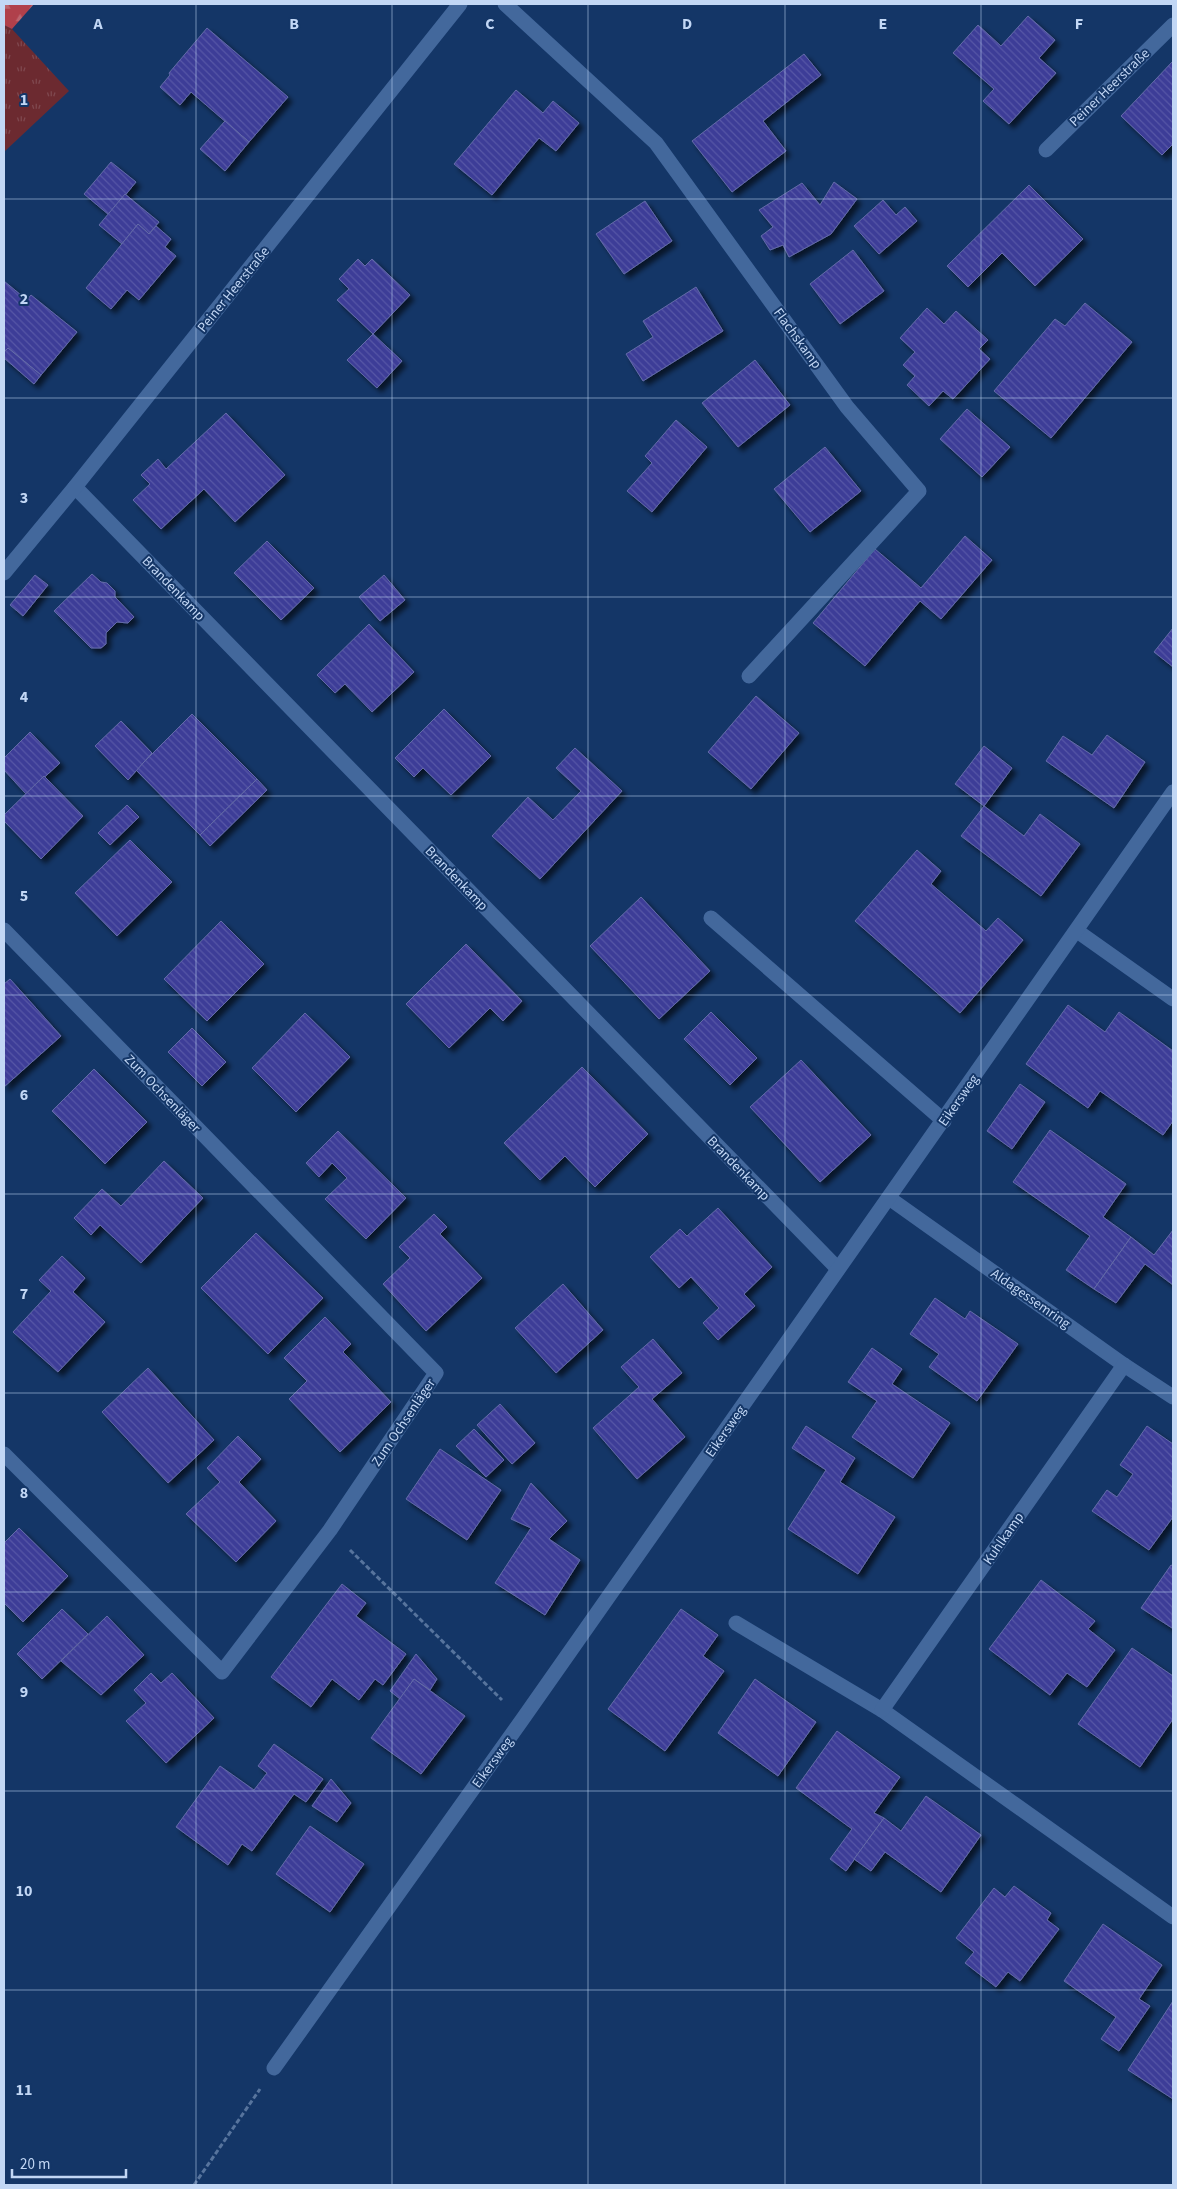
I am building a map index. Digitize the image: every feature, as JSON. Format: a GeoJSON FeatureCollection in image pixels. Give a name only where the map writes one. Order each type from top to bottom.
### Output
{"type":"FeatureCollection","features":[{"type":"Feature","properties":{"kind":"street","name":"Peiner Heerstraße"},"geometry":{"type":"LineString","coordinates":[[4,573],[75,487],[460,4]]}},
{"type":"Feature","properties":{"kind":"street","name":"Flachskamp"},"geometry":{"type":"LineString","coordinates":[[506,4],[656,143],[847,407],[918,491],[748,676]]}},
{"type":"Feature","properties":{"kind":"street","name":"Peiner Heerstraße"},"geometry":{"type":"LineString","coordinates":[[1046,150],[1173,25]]}},
{"type":"Feature","properties":{"kind":"street","name":"Brandenkamp"},"geometry":{"type":"LineString","coordinates":[[75,487],[838,1269]]}},
{"type":"Feature","properties":{"kind":"street","name":"Eikersweg"},"geometry":{"type":"LineString","coordinates":[[274,2068],[522,1720],[1173,792]]}},
{"type":"Feature","properties":{"kind":"street"},"geometry":{"type":"LineString","coordinates":[[711,918],[944,1121]]}},
{"type":"Feature","properties":{"kind":"street","name":"Zum Ochsenläger"},"geometry":{"type":"LineString","coordinates":[[4,930],[436,1373],[330,1530],[222,1672],[4,1454]]}},
{"type":"Feature","properties":{"kind":"street"},"geometry":{"type":"LineString","coordinates":[[1076,930],[1173,999]]}},
{"type":"Feature","properties":{"kind":"street","name":"Aldagessemring"},"geometry":{"type":"LineString","coordinates":[[889,1198],[1124,1365],[1173,1396]]}},
{"type":"Feature","properties":{"kind":"street","name":"Kuhlkamp"},"geometry":{"type":"LineString","coordinates":[[882,1710],[1124,1365]]}},
{"type":"Feature","properties":{"kind":"street"},"geometry":{"type":"LineString","coordinates":[[736,1623],[882,1710],[1173,1917]]}},
{"type":"Feature","properties":{"kind":"path"},"geometry":{"type":"LineString","coordinates":[[330,1530],[522,1720]]}},
{"type":"Feature","properties":{"kind":"path"},"geometry":{"type":"LineString","coordinates":[[194,2185],[274,2068]]}},
{"type":"Feature","properties":{"kind":"green space"},"geometry":{"type":"Polygon","coordinates":[[[4,4],[34,4],[12,29],[4,25],[4,4]]]}},
{"type":"Feature","properties":{"kind":"green space"},"geometry":{"type":"Polygon","coordinates":[[[4,25],[12,29],[69,91],[4,152],[4,25]]]}},
{"type":"Feature","properties":{"kind":"building"},"geometry":{"type":"Polygon","coordinates":[[[1028,16],[1055,40],[1039,58],[1056,73],[1009,124],[983,101],[994,89],[953,53],[978,25],[1001,46],[1028,16]]]}},
{"type":"Feature","properties":{"kind":"building"},"geometry":{"type":"Polygon","coordinates":[[[207,28],[288,97],[249,142],[191,92],[180,105],[160,87],[170,75],[169,73],[207,28]]]}},
{"type":"Feature","properties":{"kind":"building"},"geometry":{"type":"Polygon","coordinates":[[[804,54],[821,75],[763,121],[786,151],[732,192],[692,141],[804,54]]]}},
{"type":"Feature","properties":{"kind":"building"},"geometry":{"type":"Polygon","coordinates":[[[1173,61],[1173,144],[1162,155],[1121,116],[1173,61]]]}},
{"type":"Feature","properties":{"kind":"building"},"geometry":{"type":"Polygon","coordinates":[[[516,90],[543,113],[553,101],[579,123],[556,151],[539,138],[492,195],[454,164],[516,90]]]}},
{"type":"Feature","properties":{"kind":"building"},"geometry":{"type":"Polygon","coordinates":[[[225,121],[249,142],[225,171],[200,149],[225,121]]]}},
{"type":"Feature","properties":{"kind":"building"},"geometry":{"type":"Polygon","coordinates":[[[111,162],[136,182],[109,215],[84,194],[111,162]]]}},
{"type":"Feature","properties":{"kind":"building"},"geometry":{"type":"Polygon","coordinates":[[[834,182],[857,199],[831,234],[789,257],[783,245],[770,250],[761,236],[773,227],[759,210],[802,183],[820,205],[834,182]]]}},
{"type":"Feature","properties":{"kind":"building"},"geometry":{"type":"Polygon","coordinates":[[[1029,185],[1083,239],[1035,286],[1002,253],[968,287],[947,266],[1029,185]]]}},
{"type":"Feature","properties":{"kind":"building"},"geometry":{"type":"Polygon","coordinates":[[[125,194],[159,222],[149,234],[138,224],[122,244],[99,225],[125,194]]]}},
{"type":"Feature","properties":{"kind":"building"},"geometry":{"type":"Polygon","coordinates":[[[883,200],[896,215],[905,207],[917,221],[879,254],[854,226],[883,200]]]}},
{"type":"Feature","properties":{"kind":"building"},"geometry":{"type":"Polygon","coordinates":[[[645,201],[672,241],[624,274],[596,234],[645,201]]]}},
{"type":"Feature","properties":{"kind":"building"},"geometry":{"type":"Polygon","coordinates":[[[138,224],[149,234],[156,226],[171,239],[165,247],[176,256],[139,300],[127,290],[111,309],[86,288],[138,224]]]}},
{"type":"Feature","properties":{"kind":"building"},"geometry":{"type":"Polygon","coordinates":[[[853,250],[884,291],[840,324],[810,284],[853,250]]]}},
{"type":"Feature","properties":{"kind":"building"},"geometry":{"type":"Polygon","coordinates":[[[358,259],[365,266],[372,259],[410,295],[373,334],[337,300],[349,289],[339,279],[358,259]]]}},
{"type":"Feature","properties":{"kind":"building"},"geometry":{"type":"Polygon","coordinates":[[[4,281],[27,300],[31,295],[77,332],[41,375],[8,348],[4,352],[4,281]]]}},
{"type":"Feature","properties":{"kind":"building"},"geometry":{"type":"Polygon","coordinates":[[[696,287],[723,331],[643,381],[626,354],[653,337],[643,321],[696,287]]]}},
{"type":"Feature","properties":{"kind":"building"},"geometry":{"type":"Polygon","coordinates":[[[1085,303],[1132,342],[1051,438],[994,391],[1055,319],[1065,326],[1085,303]]]}},
{"type":"Feature","properties":{"kind":"building"},"geometry":{"type":"Polygon","coordinates":[[[927,308],[944,324],[956,311],[988,340],[979,349],[990,359],[953,399],[943,391],[929,406],[907,385],[915,376],[903,365],[915,352],[900,338],[927,308]]]}},
{"type":"Feature","properties":{"kind":"building"},"geometry":{"type":"Polygon","coordinates":[[[373,334],[402,361],[377,388],[347,360],[373,334]]]}},
{"type":"Feature","properties":{"kind":"building"},"geometry":{"type":"Polygon","coordinates":[[[8,348],[41,375],[34,384],[4,358],[4,352],[8,348]]]}},
{"type":"Feature","properties":{"kind":"building"},"geometry":{"type":"Polygon","coordinates":[[[755,360],[790,405],[738,447],[702,403],[755,360]]]}},
{"type":"Feature","properties":{"kind":"building"},"geometry":{"type":"Polygon","coordinates":[[[967,409],[1010,447],[982,477],[940,439],[967,409]]]}},
{"type":"Feature","properties":{"kind":"building"},"geometry":{"type":"Polygon","coordinates":[[[226,413],[285,475],[235,522],[204,489],[161,529],[133,500],[150,484],[141,475],[158,459],[166,469],[226,413]]]}},
{"type":"Feature","properties":{"kind":"building"},"geometry":{"type":"Polygon","coordinates":[[[676,420],[707,447],[652,512],[627,491],[652,463],[645,456],[676,420]]]}},
{"type":"Feature","properties":{"kind":"building"},"geometry":{"type":"Polygon","coordinates":[[[825,447],[861,491],[810,532],[774,489],[825,447]]]}},
{"type":"Feature","properties":{"kind":"building"},"geometry":{"type":"Polygon","coordinates":[[[965,536],[992,560],[941,619],[920,601],[865,666],[813,623],[875,549],[921,588],[965,536]]]}},
{"type":"Feature","properties":{"kind":"building"},"geometry":{"type":"Polygon","coordinates":[[[267,541],[314,588],[281,620],[234,573],[267,541]]]}},
{"type":"Feature","properties":{"kind":"building"},"geometry":{"type":"Polygon","coordinates":[[[92,574],[101,582],[107,583],[115,591],[115,597],[134,617],[128,623],[117,622],[106,633],[106,644],[101,648],[91,648],[54,611],[92,574]]]}},
{"type":"Feature","properties":{"kind":"building"},"geometry":{"type":"Polygon","coordinates":[[[35,575],[48,585],[23,616],[10,605],[35,575]]]}},
{"type":"Feature","properties":{"kind":"building"},"geometry":{"type":"Polygon","coordinates":[[[384,575],[405,600],[380,621],[359,597],[384,575]]]}},
{"type":"Feature","properties":{"kind":"building"},"geometry":{"type":"Polygon","coordinates":[[[369,624],[414,672],[372,712],[345,684],[335,693],[317,675],[369,624]]]}},
{"type":"Feature","properties":{"kind":"building"},"geometry":{"type":"Polygon","coordinates":[[[1173,628],[1173,667],[1154,652],[1173,628]]]}},
{"type":"Feature","properties":{"kind":"building"},"geometry":{"type":"Polygon","coordinates":[[[756,696],[799,733],[751,789],[708,752],[756,696]]]}},
{"type":"Feature","properties":{"kind":"building"},"geometry":{"type":"Polygon","coordinates":[[[444,709],[491,756],[451,795],[423,768],[414,777],[395,758],[444,709]]]}},
{"type":"Feature","properties":{"kind":"building"},"geometry":{"type":"Polygon","coordinates":[[[192,714],[257,779],[200,835],[136,770],[192,714]]]}},
{"type":"Feature","properties":{"kind":"building"},"geometry":{"type":"Polygon","coordinates":[[[121,721],[152,753],[128,780],[95,746],[121,721]]]}},
{"type":"Feature","properties":{"kind":"building"},"geometry":{"type":"Polygon","coordinates":[[[30,732],[60,763],[26,794],[4,770],[4,758],[30,732]]]}},
{"type":"Feature","properties":{"kind":"building"},"geometry":{"type":"Polygon","coordinates":[[[1107,735],[1145,762],[1114,808],[1046,761],[1063,736],[1092,755],[1107,735]]]}},
{"type":"Feature","properties":{"kind":"building"},"geometry":{"type":"Polygon","coordinates":[[[984,746],[1012,768],[984,806],[955,784],[984,746]]]}},
{"type":"Feature","properties":{"kind":"building"},"geometry":{"type":"Polygon","coordinates":[[[575,748],[622,791],[540,879],[492,836],[528,797],[553,820],[581,791],[556,768],[575,748]]]}},
{"type":"Feature","properties":{"kind":"building"},"geometry":{"type":"Polygon","coordinates":[[[44,776],[83,816],[41,859],[4,821],[4,815],[44,776]]]}},
{"type":"Feature","properties":{"kind":"building"},"geometry":{"type":"Polygon","coordinates":[[[257,779],[267,790],[210,846],[200,835],[257,779]]]}},
{"type":"Feature","properties":{"kind":"building"},"geometry":{"type":"Polygon","coordinates":[[[127,805],[139,817],[110,845],[98,833],[127,805]]]}},
{"type":"Feature","properties":{"kind":"building"},"geometry":{"type":"Polygon","coordinates":[[[984,806],[1024,836],[1040,814],[1080,844],[1041,896],[961,836],[984,806]]]}},
{"type":"Feature","properties":{"kind":"building"},"geometry":{"type":"Polygon","coordinates":[[[130,840],[172,882],[117,936],[75,893],[130,840]]]}},
{"type":"Feature","properties":{"kind":"building"},"geometry":{"type":"Polygon","coordinates":[[[917,850],[941,871],[931,884],[986,931],[998,918],[1023,940],[960,1013],[855,921],[917,850]]]}},
{"type":"Feature","properties":{"kind":"building"},"geometry":{"type":"Polygon","coordinates":[[[641,897],[710,971],[659,1019],[590,946],[641,897]]]}},
{"type":"Feature","properties":{"kind":"building"},"geometry":{"type":"Polygon","coordinates":[[[221,921],[264,964],[207,1021],[164,979],[221,921]]]}},
{"type":"Feature","properties":{"kind":"building"},"geometry":{"type":"Polygon","coordinates":[[[466,944],[522,1001],[503,1021],[490,1008],[449,1048],[406,1004],[466,944]]]}},
{"type":"Feature","properties":{"kind":"building"},"geometry":{"type":"Polygon","coordinates":[[[10,979],[61,1036],[4,1087],[4,984],[10,979]]]}},
{"type":"Feature","properties":{"kind":"building"},"geometry":{"type":"Polygon","coordinates":[[[1068,1005],[1105,1032],[1119,1012],[1173,1051],[1173,1121],[1163,1135],[1100,1091],[1088,1108],[1026,1064],[1068,1005]]]}},
{"type":"Feature","properties":{"kind":"building"},"geometry":{"type":"Polygon","coordinates":[[[711,1012],[757,1058],[730,1085],[684,1039],[711,1012]]]}},
{"type":"Feature","properties":{"kind":"building"},"geometry":{"type":"Polygon","coordinates":[[[305,1013],[350,1057],[296,1112],[252,1068],[305,1013]]]}},
{"type":"Feature","properties":{"kind":"building"},"geometry":{"type":"Polygon","coordinates":[[[192,1028],[226,1062],[202,1086],[168,1052],[192,1028]]]}},
{"type":"Feature","properties":{"kind":"building"},"geometry":{"type":"Polygon","coordinates":[[[801,1060],[871,1135],[820,1182],[750,1107],[801,1060]]]}},
{"type":"Feature","properties":{"kind":"building"},"geometry":{"type":"Polygon","coordinates":[[[582,1067],[648,1134],[595,1187],[565,1156],[540,1180],[504,1143],[582,1067]]]}},
{"type":"Feature","properties":{"kind":"building"},"geometry":{"type":"Polygon","coordinates":[[[94,1069],[147,1122],[105,1164],[52,1111],[94,1069]]]}},
{"type":"Feature","properties":{"kind":"building"},"geometry":{"type":"Polygon","coordinates":[[[1020,1084],[1045,1102],[1012,1149],[987,1131],[1020,1084]]]}},
{"type":"Feature","properties":{"kind":"building"},"geometry":{"type":"Polygon","coordinates":[[[1050,1130],[1126,1184],[1103,1217],[1131,1237],[1094,1289],[1066,1270],[1090,1236],[1013,1182],[1050,1130]]]}},
{"type":"Feature","properties":{"kind":"building"},"geometry":{"type":"Polygon","coordinates":[[[338,1131],[406,1198],[366,1239],[325,1199],[347,1178],[332,1163],[319,1177],[306,1163],[338,1131]]]}},
{"type":"Feature","properties":{"kind":"building"},"geometry":{"type":"Polygon","coordinates":[[[164,1161],[203,1198],[141,1263],[100,1225],[91,1235],[74,1218],[102,1189],[121,1206],[164,1161]]]}},
{"type":"Feature","properties":{"kind":"building"},"geometry":{"type":"Polygon","coordinates":[[[718,1208],[772,1267],[744,1294],[755,1306],[718,1340],[703,1323],[719,1308],[691,1277],[679,1288],[650,1257],[680,1229],[687,1236],[718,1208]]]}},
{"type":"Feature","properties":{"kind":"building"},"geometry":{"type":"Polygon","coordinates":[[[434,1214],[447,1227],[440,1234],[482,1278],[426,1331],[383,1284],[410,1258],[399,1247],[434,1214]]]}},
{"type":"Feature","properties":{"kind":"building"},"geometry":{"type":"Polygon","coordinates":[[[1173,1230],[1173,1285],[1145,1264],[1116,1303],[1094,1289],[1131,1237],[1154,1255],[1173,1230]]]}},
{"type":"Feature","properties":{"kind":"building"},"geometry":{"type":"Polygon","coordinates":[[[256,1233],[323,1298],[268,1354],[201,1288],[256,1233]]]}},
{"type":"Feature","properties":{"kind":"building"},"geometry":{"type":"Polygon","coordinates":[[[62,1256],[85,1278],[73,1292],[105,1322],[58,1372],[13,1332],[51,1291],[39,1280],[62,1256]]]}},
{"type":"Feature","properties":{"kind":"building"},"geometry":{"type":"Polygon","coordinates":[[[563,1284],[603,1330],[556,1373],[515,1328],[563,1284]]]}},
{"type":"Feature","properties":{"kind":"building"},"geometry":{"type":"Polygon","coordinates":[[[935,1298],[965,1319],[970,1311],[1018,1344],[977,1401],[929,1367],[939,1354],[910,1334],[935,1298]]]}},
{"type":"Feature","properties":{"kind":"building"},"geometry":{"type":"Polygon","coordinates":[[[325,1317],[351,1344],[343,1352],[391,1402],[340,1452],[289,1399],[307,1381],[284,1358],[325,1317]]]}},
{"type":"Feature","properties":{"kind":"building"},"geometry":{"type":"Polygon","coordinates":[[[653,1339],[682,1373],[652,1399],[685,1437],[637,1479],[593,1428],[639,1387],[621,1367],[653,1339]]]}},
{"type":"Feature","properties":{"kind":"building"},"geometry":{"type":"Polygon","coordinates":[[[872,1348],[902,1369],[892,1384],[950,1423],[913,1478],[852,1437],[877,1401],[848,1382],[872,1348]]]}},
{"type":"Feature","properties":{"kind":"building"},"geometry":{"type":"Polygon","coordinates":[[[148,1368],[214,1440],[168,1483],[102,1412],[148,1368]]]}},
{"type":"Feature","properties":{"kind":"building"},"geometry":{"type":"Polygon","coordinates":[[[500,1404],[535,1443],[512,1464],[477,1425],[500,1404]]]}},
{"type":"Feature","properties":{"kind":"building"},"geometry":{"type":"Polygon","coordinates":[[[806,1426],[855,1458],[840,1482],[895,1517],[858,1574],[788,1529],[826,1470],[792,1448],[806,1426]]]}},
{"type":"Feature","properties":{"kind":"building"},"geometry":{"type":"Polygon","coordinates":[[[1147,1426],[1173,1444],[1173,1517],[1149,1550],[1092,1511],[1107,1490],[1117,1497],[1133,1474],[1120,1465],[1147,1426]]]}},
{"type":"Feature","properties":{"kind":"building"},"geometry":{"type":"Polygon","coordinates":[[[474,1429],[504,1460],[486,1477],[456,1446],[474,1429]]]}},
{"type":"Feature","properties":{"kind":"building"},"geometry":{"type":"Polygon","coordinates":[[[238,1436],[261,1459],[239,1482],[276,1521],[236,1562],[186,1514],[220,1482],[207,1468],[238,1436]]]}},
{"type":"Feature","properties":{"kind":"building"},"geometry":{"type":"Polygon","coordinates":[[[440,1449],[501,1490],[467,1540],[406,1499],[440,1449]]]}},
{"type":"Feature","properties":{"kind":"building"},"geometry":{"type":"Polygon","coordinates":[[[531,1483],[567,1521],[549,1539],[580,1560],[545,1615],[495,1583],[531,1528],[511,1519],[531,1483]]]}},
{"type":"Feature","properties":{"kind":"building"},"geometry":{"type":"Polygon","coordinates":[[[19,1528],[68,1576],[23,1622],[4,1603],[4,1543],[19,1528]]]}},
{"type":"Feature","properties":{"kind":"building"},"geometry":{"type":"Polygon","coordinates":[[[1171,1565],[1173,1566],[1172,1628],[1141,1608],[1171,1565]]]}},
{"type":"Feature","properties":{"kind":"building"},"geometry":{"type":"Polygon","coordinates":[[[1041,1580],[1095,1621],[1088,1629],[1115,1650],[1087,1687],[1067,1673],[1050,1695],[989,1649],[1041,1580]]]}},
{"type":"Feature","properties":{"kind":"building"},"geometry":{"type":"Polygon","coordinates":[[[342,1584],[366,1603],[356,1616],[406,1654],[383,1685],[375,1679],[359,1700],[332,1679],[311,1707],[271,1677],[342,1584]]]}},
{"type":"Feature","properties":{"kind":"building"},"geometry":{"type":"Polygon","coordinates":[[[62,1609],[88,1634],[42,1679],[17,1654],[62,1609]]]}},
{"type":"Feature","properties":{"kind":"building"},"geometry":{"type":"Polygon","coordinates":[[[681,1609],[718,1635],[703,1656],[724,1671],[665,1751],[608,1709],[681,1609]]]}},
{"type":"Feature","properties":{"kind":"building"},"geometry":{"type":"Polygon","coordinates":[[[107,1616],[144,1655],[101,1695],[61,1661],[107,1616]]]}},
{"type":"Feature","properties":{"kind":"building"},"geometry":{"type":"Polygon","coordinates":[[[1132,1648],[1173,1676],[1173,1719],[1140,1767],[1078,1724],[1132,1648]]]}},
{"type":"Feature","properties":{"kind":"building"},"geometry":{"type":"Polygon","coordinates":[[[416,1654],[437,1679],[430,1690],[414,1679],[400,1699],[390,1691],[416,1654]]]}},
{"type":"Feature","properties":{"kind":"building"},"geometry":{"type":"Polygon","coordinates":[[[151,1673],[161,1683],[172,1673],[214,1718],[166,1763],[126,1721],[146,1703],[134,1690],[151,1673]]]}},
{"type":"Feature","properties":{"kind":"building"},"geometry":{"type":"Polygon","coordinates":[[[414,1679],[465,1716],[421,1774],[371,1738],[414,1679]]]}},
{"type":"Feature","properties":{"kind":"building"},"geometry":{"type":"Polygon","coordinates":[[[755,1679],[816,1722],[778,1776],[718,1733],[755,1679]]]}},
{"type":"Feature","properties":{"kind":"building"},"geometry":{"type":"Polygon","coordinates":[[[837,1731],[900,1777],[874,1813],[884,1818],[846,1871],[830,1859],[852,1829],[796,1788],[837,1731]]]}},
{"type":"Feature","properties":{"kind":"building"},"geometry":{"type":"Polygon","coordinates":[[[274,1744],[323,1779],[306,1802],[294,1794],[252,1851],[242,1844],[228,1865],[176,1827],[220,1766],[254,1790],[267,1773],[258,1766],[274,1744]]]}},
{"type":"Feature","properties":{"kind":"building"},"geometry":{"type":"Polygon","coordinates":[[[331,1779],[351,1803],[337,1822],[312,1806],[331,1779]]]}},
{"type":"Feature","properties":{"kind":"building"},"geometry":{"type":"Polygon","coordinates":[[[926,1796],[981,1835],[941,1892],[885,1852],[871,1871],[854,1859],[884,1818],[901,1831],[926,1796]]]}},
{"type":"Feature","properties":{"kind":"building"},"geometry":{"type":"Polygon","coordinates":[[[310,1826],[364,1864],[330,1912],[276,1874],[310,1826]]]}},
{"type":"Feature","properties":{"kind":"building"},"geometry":{"type":"Polygon","coordinates":[[[1014,1886],[1051,1913],[1047,1920],[1059,1929],[1020,1981],[1008,1972],[996,1987],[965,1963],[974,1952],[956,1938],[994,1888],[1005,1897],[1014,1886]]]}},
{"type":"Feature","properties":{"kind":"building"},"geometry":{"type":"Polygon","coordinates":[[[1103,1924],[1162,1965],[1139,1999],[1150,2006],[1119,2051],[1101,2039],[1116,2017],[1064,1981],[1103,1924]]]}},
{"type":"Feature","properties":{"kind":"building"},"geometry":{"type":"Polygon","coordinates":[[[1173,2001],[1173,2099],[1128,2070],[1173,2001]]]}}]}
